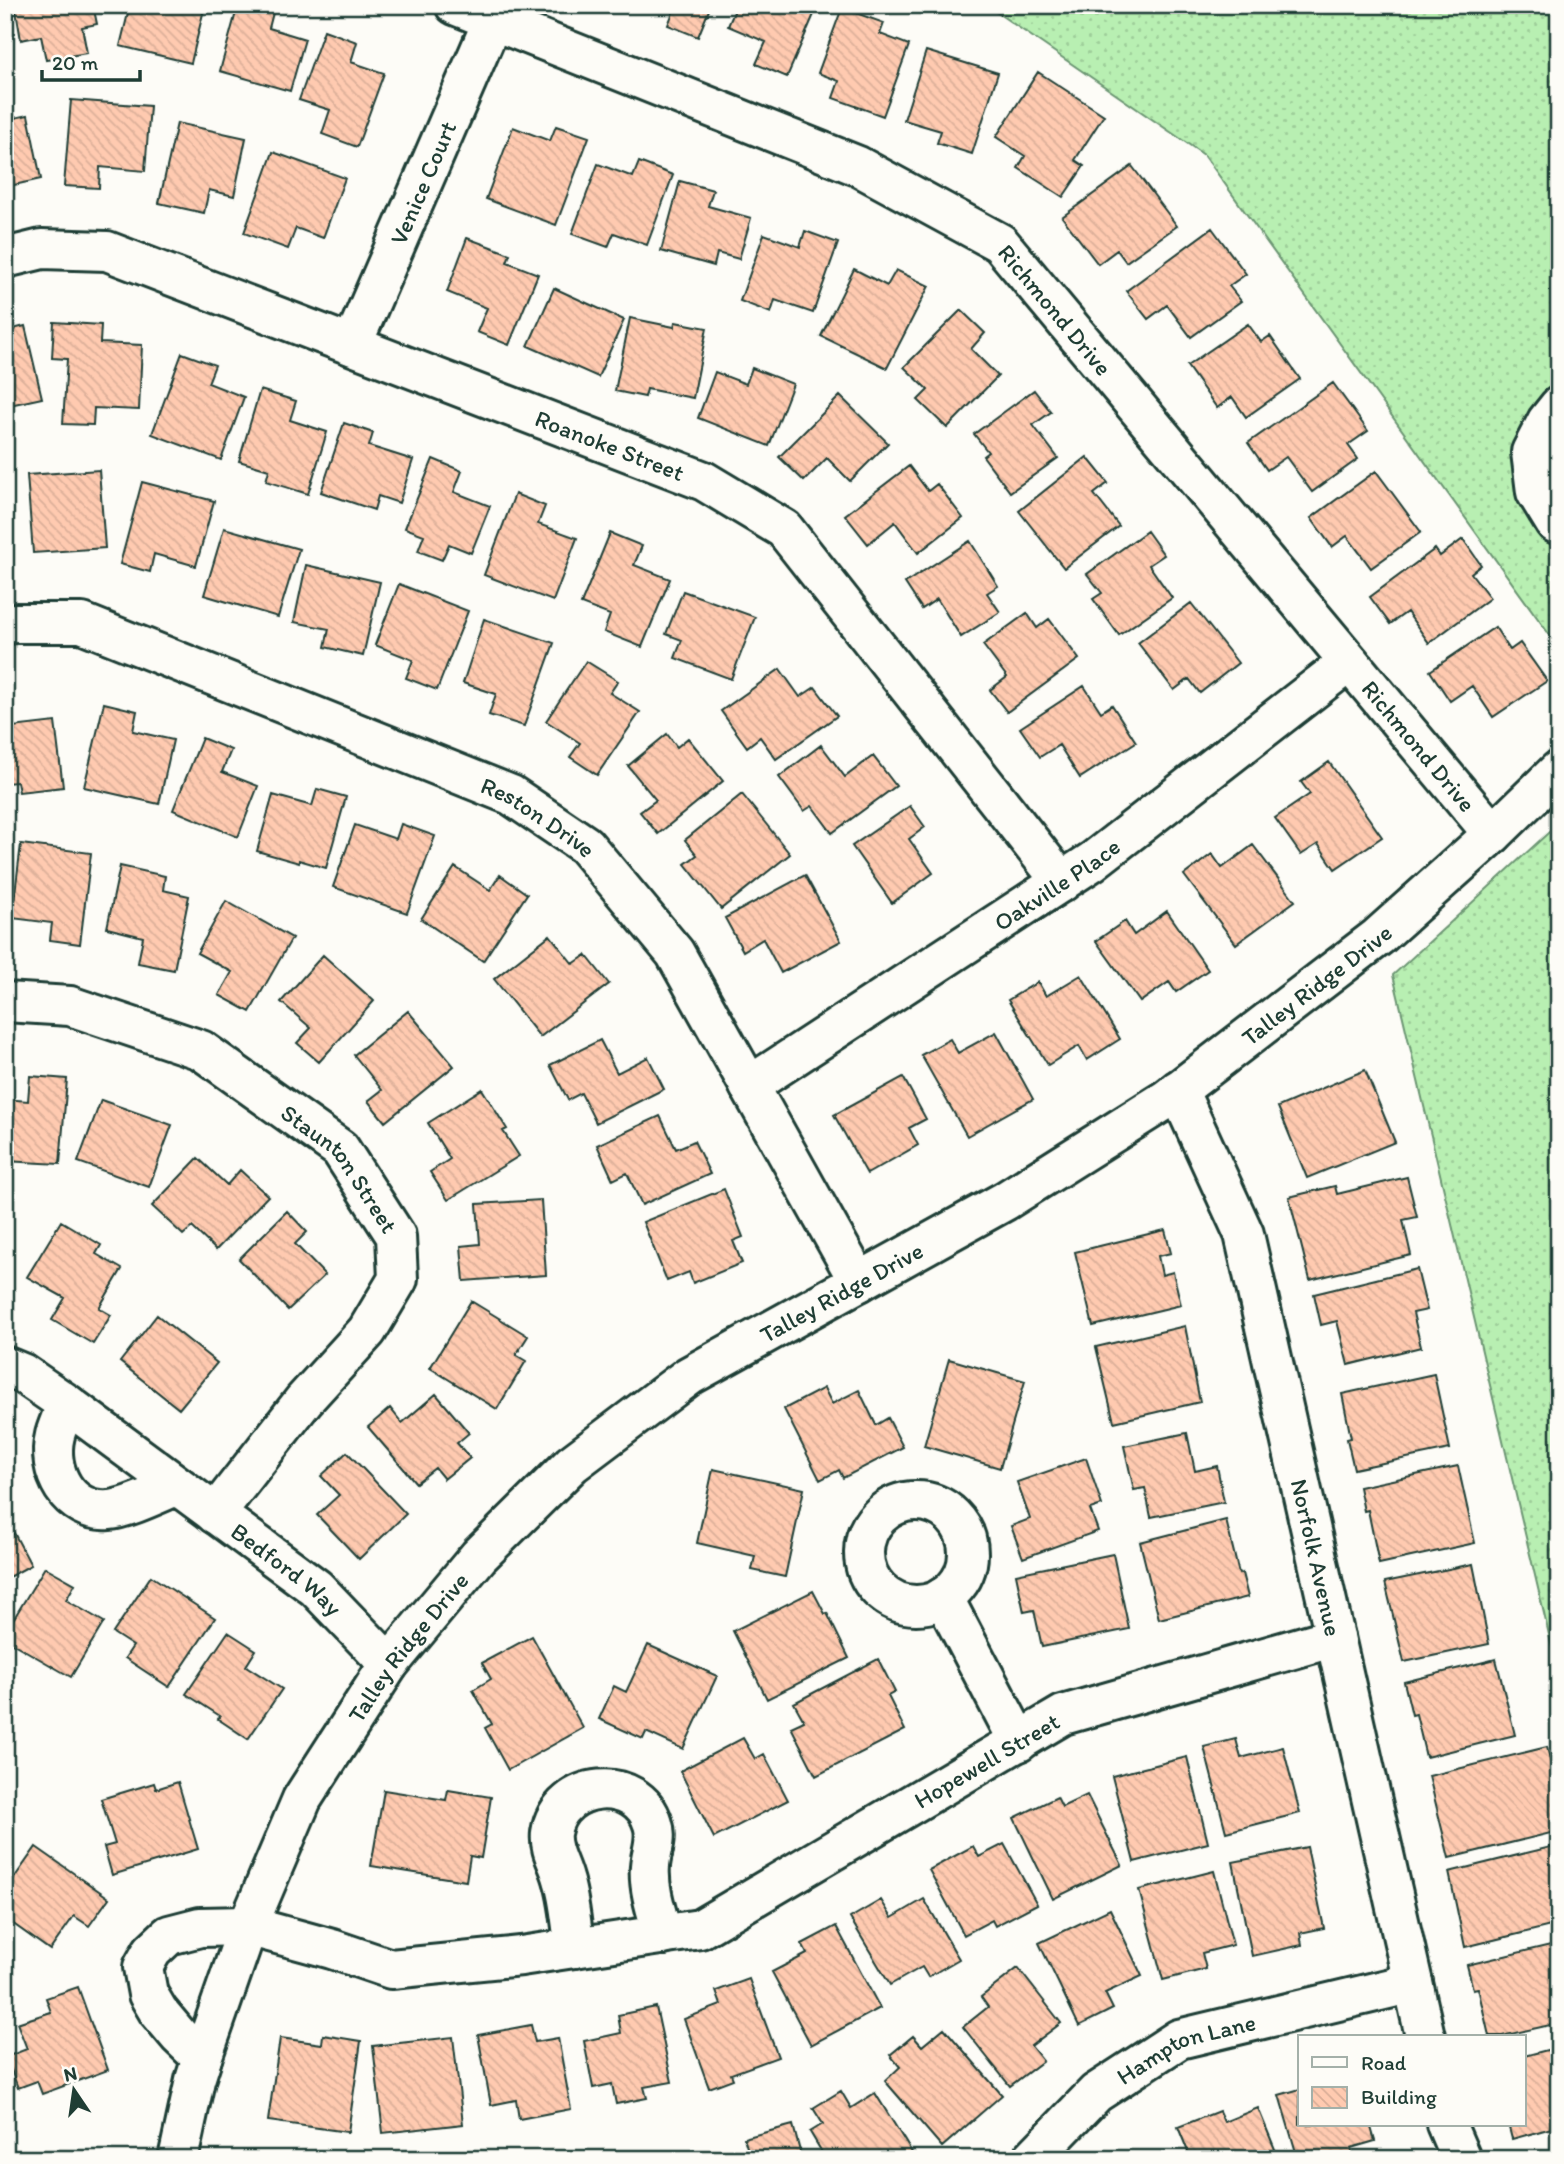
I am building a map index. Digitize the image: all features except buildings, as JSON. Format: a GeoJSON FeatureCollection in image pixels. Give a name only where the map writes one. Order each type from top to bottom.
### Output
{"type":"FeatureCollection","features":[{"type":"Feature","properties":{"kind":"street","name":"Richmond Drive"},"geometry":{"type":"LineString","coordinates":[[455,5],[858,166],[1000,243],[1493,834]]}},
{"type":"Feature","properties":{"kind":"street","name":"Venice Court"},"geometry":{"type":"LineString","coordinates":[[352,345],[493,20]]}},
{"type":"Feature","properties":{"kind":"street","name":"Roanoke Street"},"geometry":{"type":"LineString","coordinates":[[5,258],[42,249],[107,251],[704,481],[784,529],[1062,881]]}},
{"type":"Feature","properties":{"kind":"street"},"geometry":{"type":"LineString","coordinates":[[1559,406],[1547,421],[1531,452],[1536,492],[1555,523],[1559,525]]}},
{"type":"Feature","properties":{"kind":"street","name":"Reston Drive"},"geometry":{"type":"LineString","coordinates":[[5,625],[82,623],[511,796],[585,845],[675,953],[859,1282]]}},
{"type":"Feature","properties":{"kind":"street","name":"Oakville Place"},"geometry":{"type":"LineString","coordinates":[[749,1086],[1093,861],[1349,662]]}},
{"type":"Feature","properties":{"kind":"street","name":"Talley Ridge Drive"},"geometry":{"type":"LineString","coordinates":[[178,2159],[202,2058],[248,1926],[302,1799],[389,1664],[479,1556],[572,1464],[689,1376],[1005,1202],[1178,1090],[1378,937],[1493,834],[1559,770]]}},
{"type":"Feature","properties":{"kind":"street","name":"Staunton Street"},"geometry":{"type":"LineString","coordinates":[[5,1002],[70,1006],[201,1050],[340,1149],[396,1236],[398,1279],[367,1331],[304,1400],[215,1514]]}},
{"type":"Feature","properties":{"kind":"street","name":"Norfolk Avenue"},"geometry":{"type":"LineString","coordinates":[[1178,1090],[1244,1234],[1425,2035]]}},
{"type":"Feature","properties":{"kind":"street","name":"Bedford Way"},"geometry":{"type":"LineString","coordinates":[[5,1366],[22,1373],[67,1404],[316,1588],[389,1664]]}},
{"type":"Feature","properties":{"kind":"street"},"geometry":{"type":"LineString","coordinates":[[67,1404],[54,1437],[55,1473],[65,1493],[85,1506],[109,1510],[176,1486]]}},
{"type":"Feature","properties":{"kind":"street"},"geometry":{"type":"LineString","coordinates":[[943,1597],[1020,1742]]}},
{"type":"Feature","properties":{"kind":"street","name":"Hopewell Street"},"geometry":{"type":"LineString","coordinates":[[248,1926],[332,1949],[391,1969],[521,1956],[700,1929],[1063,1715],[1335,1637]]}},
{"type":"Feature","properties":{"kind":"street"},"geometry":{"type":"LineString","coordinates":[[575,1948],[563,1879],[553,1857],[551,1833],[559,1812],[576,1796],[598,1788],[622,1791],[641,1804],[653,1824],[655,1847],[650,1867],[654,1905],[663,1934]]}},
{"type":"Feature","properties":{"kind":"street"},"geometry":{"type":"LineString","coordinates":[[202,2058],[178,2036],[158,2011],[148,1994],[143,1967],[152,1951],[169,1935],[201,1927],[248,1926]]}},
{"type":"Feature","properties":{"kind":"street","name":"Hampton Lane"},"geometry":{"type":"LineString","coordinates":[[1032,2159],[1096,2093],[1179,2039],[1413,1983]]}},
{"type":"Feature","properties":{"kind":"street"},"geometry":{"type":"LineString","coordinates":[[1447,2126],[1461,2159]]}},
{"type":"Feature","properties":{"kind":"green space"},"geometry":{"type":"Polygon","coordinates":[[[986,5],[1559,5],[1559,648],[1204,155],[986,5]]]}},
{"type":"Feature","properties":{"kind":"green space"},"geometry":{"type":"Polygon","coordinates":[[[1559,823],[1559,1677],[1393,975],[1559,823]]]}}]}
